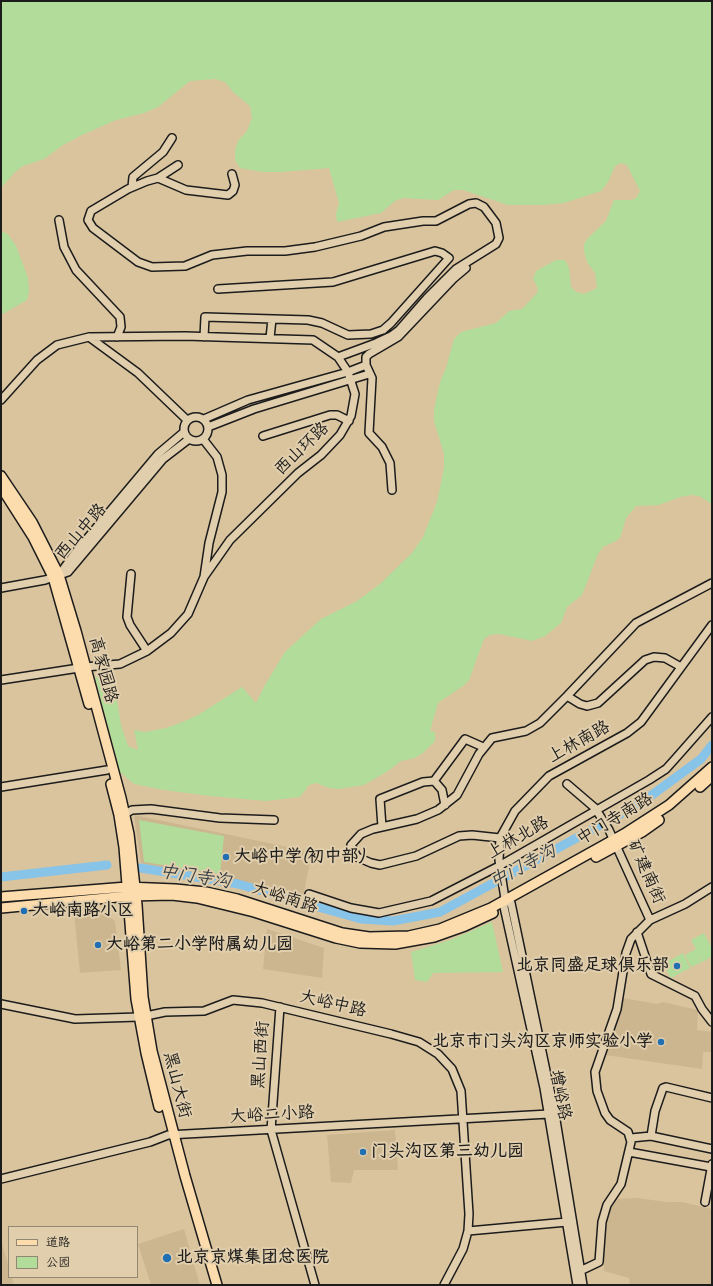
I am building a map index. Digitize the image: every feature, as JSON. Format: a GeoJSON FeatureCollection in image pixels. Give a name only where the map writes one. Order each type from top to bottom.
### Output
{"type":"FeatureCollection","features":[{"type":"Feature","properties":{"kind":"main road","name":"高家园路"},"geometry":{"type":"LineString","coordinates":[[1,476],[32,522],[56,576],[125,814],[131,892]]}},
{"type":"Feature","properties":{"kind":"main road","name":"高家园路"},"geometry":{"type":"LineString","coordinates":[[1,487],[56,576]]}},
{"type":"Feature","properties":{"kind":"main road","name":"高家园路"},"geometry":{"type":"LineString","coordinates":[[82,667],[119,814],[131,892]]}},
{"type":"Feature","properties":{"kind":"main road","name":"中门寺南路"},"geometry":{"type":"LineString","coordinates":[[506,903],[616,842],[669,805],[712,767]]}},
{"type":"Feature","properties":{"kind":"main road","name":"中门寺南路"},"geometry":{"type":"LineString","coordinates":[[616,842],[642,832],[672,810],[712,776]]}},
{"type":"Feature","properties":{"kind":"main road","name":"大峪南路"},"geometry":{"type":"LineString","coordinates":[[1,908],[131,892]]}},
{"type":"Feature","properties":{"kind":"main road","name":"大峪南路"},"geometry":{"type":"LineString","coordinates":[[1,897],[131,892],[206,892],[237,899],[342,933],[369,937],[409,936],[440,929],[506,903]]}},
{"type":"Feature","properties":{"kind":"main road","name":"黑山大街"},"geometry":{"type":"LineString","coordinates":[[131,892],[143,1017],[171,1135],[211,1285]]}},
{"type":"Feature","properties":{"kind":"main road","name":"黑山大街"},"geometry":{"type":"LineString","coordinates":[[171,1135],[217,1285]]}},
{"type":"Feature","properties":{"kind":"street"},"geometry":{"type":"LineString","coordinates":[[132,187],[133,177],[163,152],[172,138]]}},
{"type":"Feature","properties":{"kind":"street"},"geometry":{"type":"LineString","coordinates":[[178,165],[158,178],[132,187],[91,210],[88,220],[93,228],[138,262],[152,267],[185,266],[212,255],[247,251],[285,251],[315,247],[361,236],[384,227],[436,220],[469,204],[476,203],[484,207],[496,223],[499,238],[496,244],[456,269],[391,336],[338,357]]}},
{"type":"Feature","properties":{"kind":"street"},"geometry":{"type":"LineString","coordinates":[[158,178],[186,190],[228,195],[233,191],[235,185],[232,174]]}},
{"type":"Feature","properties":{"kind":"street"},"geometry":{"type":"LineString","coordinates":[[59,220],[64,248],[76,270],[120,317],[121,328],[117,337]]}},
{"type":"Feature","properties":{"kind":"street"},"geometry":{"type":"LineString","coordinates":[[204,337],[205,316],[308,320],[322,323],[348,335],[371,334],[383,330],[391,323],[448,258],[442,252],[435,251],[333,282],[218,289]]}},
{"type":"Feature","properties":{"kind":"street"},"geometry":{"type":"LineString","coordinates":[[392,490],[390,463],[382,447],[369,433],[372,378],[366,365],[366,358],[369,354],[398,337],[466,268]]}},
{"type":"Feature","properties":{"kind":"street"},"geometry":{"type":"LineString","coordinates":[[270,338],[272,319]]}},
{"type":"Feature","properties":{"kind":"street"},"geometry":{"type":"LineString","coordinates":[[89,337],[138,374],[187,420]]}},
{"type":"Feature","properties":{"kind":"street","name":"西山环路"},"geometry":{"type":"LineString","coordinates":[[1,400],[37,360],[57,345],[89,337],[204,337],[313,340],[338,357],[348,372],[355,394],[351,416],[340,435],[321,455],[298,473],[230,540],[204,577],[188,614],[171,633],[147,651],[120,664],[82,667],[1,680]]}},
{"type":"Feature","properties":{"kind":"street"},"geometry":{"type":"LineString","coordinates":[[204,419],[248,400],[348,372],[366,365]]}},
{"type":"Feature","properties":{"kind":"street"},"geometry":{"type":"LineString","coordinates":[[208,427],[254,409],[369,374]]}},
{"type":"Feature","properties":{"kind":"street"},"geometry":{"type":"LineString","coordinates":[[263,436],[330,415],[337,415],[348,421]]}},
{"type":"Feature","properties":{"kind":"street"},"geometry":{"type":"LineString","coordinates":[[197,416],[204,419],[208,427],[208,433],[203,439],[197,441],[188,439],[184,432],[184,426],[187,420],[197,416]]}},
{"type":"Feature","properties":{"kind":"street","name":"西山中路"},"geometry":{"type":"LineString","coordinates":[[56,576],[158,454],[184,432]]}},
{"type":"Feature","properties":{"kind":"street","name":"西山中路"},"geometry":{"type":"LineString","coordinates":[[56,576],[68,572],[164,459],[188,439]]}},
{"type":"Feature","properties":{"kind":"street"},"geometry":{"type":"LineString","coordinates":[[203,439],[217,457],[222,475],[222,486],[209,543],[204,577]]}},
{"type":"Feature","properties":{"kind":"street"},"geometry":{"type":"LineString","coordinates":[[131,574],[127,617],[130,625],[147,651]]}},
{"type":"Feature","properties":{"kind":"street"},"geometry":{"type":"LineString","coordinates":[[1,588],[56,576]]}},
{"type":"Feature","properties":{"kind":"street"},"geometry":{"type":"LineString","coordinates":[[500,838],[472,835],[460,836],[416,856],[380,865],[371,863],[357,856],[351,845],[361,834],[382,827],[417,819],[438,810],[457,795],[483,747],[492,738],[526,731],[540,723],[636,623],[712,583]]}},
{"type":"Feature","properties":{"kind":"street","name":"上林南路"},"geometry":{"type":"LineString","coordinates":[[506,903],[502,889],[500,870],[500,838],[516,811],[549,776],[627,733],[641,722],[712,625]]}},
{"type":"Feature","properties":{"kind":"street"},"geometry":{"type":"LineString","coordinates":[[567,696],[580,704],[587,706],[598,703],[644,660],[654,657],[665,658],[681,667]]}},
{"type":"Feature","properties":{"kind":"street","name":"上林北路"},"geometry":{"type":"LineString","coordinates":[[309,894],[352,908],[378,913],[431,901],[500,870],[597,810],[631,792],[666,769],[712,717]]}},
{"type":"Feature","properties":{"kind":"street"},"geometry":{"type":"LineString","coordinates":[[382,827],[380,799],[423,782],[434,781],[465,739],[483,747]]}},
{"type":"Feature","properties":{"kind":"street"},"geometry":{"type":"LineString","coordinates":[[1,787],[107,770]]}},
{"type":"Feature","properties":{"kind":"street"},"geometry":{"type":"LineString","coordinates":[[434,781],[442,790],[445,804]]}},
{"type":"Feature","properties":{"kind":"street","name":"矿建南街"},"geometry":{"type":"LineString","coordinates":[[567,784],[597,810],[616,842],[650,920]]}},
{"type":"Feature","properties":{"kind":"street"},"geometry":{"type":"LineString","coordinates":[[125,814],[132,810],[151,809],[220,818],[274,820]]}},
{"type":"Feature","properties":{"kind":"street"},"geometry":{"type":"LineString","coordinates":[[580,1271],[599,1262],[602,1222],[607,1205],[621,1184],[629,1152],[631,1138],[628,1132],[610,1120],[605,1113],[597,1091],[595,1072],[617,1009],[626,952],[631,939],[650,920],[685,904],[712,887]]}},
{"type":"Feature","properties":{"kind":"street","name":"增峪路"},"geometry":{"type":"LineString","coordinates":[[506,903],[549,1114],[577,1285]]}},
{"type":"Feature","properties":{"kind":"street","name":"增峪路"},"geometry":{"type":"LineString","coordinates":[[506,903],[555,1114],[583,1285]]}},
{"type":"Feature","properties":{"kind":"street"},"geometry":{"type":"LineString","coordinates":[[637,932],[651,974],[695,996],[702,1009],[712,1022]]}},
{"type":"Feature","properties":{"kind":"street","name":"大峪中路"},"geometry":{"type":"LineString","coordinates":[[1,1004],[75,1019],[143,1017],[161,1013],[204,1011],[233,1000],[262,1003],[280,1007],[364,1026],[419,1042],[438,1054],[452,1069],[461,1091],[464,1119],[468,1231]]}},
{"type":"Feature","properties":{"kind":"street","name":"黑山西街"},"geometry":{"type":"LineString","coordinates":[[271,1130],[280,1007]]}},
{"type":"Feature","properties":{"kind":"street"},"geometry":{"type":"LineString","coordinates":[[651,1136],[655,1111],[663,1088],[666,1087],[712,1098]]}},
{"type":"Feature","properties":{"kind":"street","name":"大峪二小路"},"geometry":{"type":"LineString","coordinates":[[1,1179],[150,1142],[171,1135],[549,1114]]}},
{"type":"Feature","properties":{"kind":"street"},"geometry":{"type":"LineString","coordinates":[[271,1130],[315,1285]]}},
{"type":"Feature","properties":{"kind":"street"},"geometry":{"type":"LineString","coordinates":[[631,1138],[651,1136],[712,1149]]}},
{"type":"Feature","properties":{"kind":"street"},"geometry":{"type":"LineString","coordinates":[[629,1152],[712,1165],[705,1202]]}},
{"type":"Feature","properties":{"kind":"street"},"geometry":{"type":"LineString","coordinates":[[444,1285],[458,1260],[468,1231],[567,1222]]}},
{"type":"Feature","properties":{"kind":"shaded area","name":"大峪中学(初中部)"},"geometry":{"type":"Polygon","coordinates":[[[134,815],[312,852],[303,897],[141,863],[134,815]]]}},
{"type":"Feature","properties":{"kind":"shaded area","name":"大峪第二小学附属幼儿园"},"geometry":{"type":"Polygon","coordinates":[[[102,912],[115,921],[121,970],[80,973],[74,913],[102,912]]]}},
{"type":"Feature","properties":{"kind":"shaded area"},"geometry":{"type":"Polygon","coordinates":[[[267,929],[324,948],[322,978],[263,969],[267,929]]]}},
{"type":"Feature","properties":{"kind":"shaded area","name":"北京市门头沟区京师实验小学"},"geometry":{"type":"Polygon","coordinates":[[[623,998],[657,1004],[663,1002],[698,1010],[697,1030],[712,1032],[712,1052],[703,1052],[702,1069],[605,1055],[623,998]]]}},
{"type":"Feature","properties":{"kind":"shaded area","name":"门头沟区第三幼儿园"},"geometry":{"type":"Polygon","coordinates":[[[395,1130],[398,1170],[354,1170],[351,1183],[331,1182],[327,1135],[395,1130]]]}},
{"type":"Feature","properties":{"kind":"shaded area"},"geometry":{"type":"Polygon","coordinates":[[[637,1198],[667,1202],[682,1202],[712,1209],[712,1285],[630,1285],[629,1278],[604,1271],[603,1246],[606,1219],[613,1199],[637,1198]]]}},
{"type":"Feature","properties":{"kind":"shaded area","name":"北京京煤集团总医院"},"geometry":{"type":"Polygon","coordinates":[[[184,1229],[200,1285],[151,1285],[138,1244],[184,1229]]]}},
{"type":"Feature","properties":{"kind":"shaded area"},"geometry":{"type":"Polygon","coordinates":[[[1,1241],[8,1264],[8,1278],[12,1278],[14,1285],[1,1285],[1,1241]]]}},
{"type":"Feature","properties":{"kind":"green space"},"geometry":{"type":"Polygon","coordinates":[[[1,1],[712,1],[712,504],[699,496],[692,495],[680,497],[659,505],[636,506],[626,518],[620,538],[603,547],[598,554],[582,595],[567,607],[561,623],[545,636],[532,641],[499,634],[490,635],[484,639],[469,680],[463,686],[438,703],[430,731],[435,732],[435,741],[423,753],[415,758],[401,761],[388,771],[364,785],[339,789],[329,788],[316,783],[309,785],[300,797],[266,801],[210,796],[164,790],[134,784],[119,771],[95,677],[113,676],[121,725],[128,746],[138,750],[134,730],[145,732],[166,728],[185,721],[198,715],[242,687],[256,703],[285,652],[321,619],[357,601],[380,584],[412,553],[423,537],[437,502],[444,468],[444,454],[434,421],[434,410],[440,382],[446,368],[454,339],[461,332],[496,323],[509,311],[522,309],[538,292],[537,286],[533,279],[536,271],[556,260],[565,260],[569,268],[571,287],[576,292],[584,294],[597,288],[595,273],[587,262],[584,244],[589,237],[606,221],[614,200],[631,200],[636,198],[640,191],[627,165],[621,163],[615,166],[608,182],[601,191],[564,203],[543,205],[508,205],[463,190],[454,190],[438,200],[403,198],[395,201],[381,213],[337,222],[336,214],[339,203],[329,168],[263,172],[240,168],[235,160],[235,150],[238,141],[247,131],[252,118],[250,106],[234,93],[225,82],[215,79],[190,81],[158,107],[144,113],[116,120],[82,135],[63,145],[44,159],[23,166],[14,173],[1,188],[1,1]]]}},
{"type":"Feature","properties":{"kind":"green space"},"geometry":{"type":"Polygon","coordinates":[[[1,231],[8,234],[16,246],[28,278],[29,292],[27,300],[1,315],[1,231]]]}},
{"type":"Feature","properties":{"kind":"green space"},"geometry":{"type":"Polygon","coordinates":[[[139,820],[224,836],[220,874],[144,862],[139,820]]]}},
{"type":"Feature","properties":{"kind":"green space"},"geometry":{"type":"Polygon","coordinates":[[[492,922],[503,972],[433,973],[427,982],[415,980],[411,952],[450,940],[492,922]]]}},
{"type":"Feature","properties":{"kind":"green space"},"geometry":{"type":"Polygon","coordinates":[[[704,933],[712,948],[712,956],[703,962],[699,955],[702,962],[691,967],[685,955],[696,949],[691,940],[704,933]]]}},
{"type":"Feature","properties":{"kind":"green space","name":"北京同盛足球俱乐部"},"geometry":{"type":"Polygon","coordinates":[[[683,953],[690,968],[671,978],[663,964],[683,953]]]}},
{"type":"Feature","properties":{"kind":"waterway","name":"中门寺沟"},"geometry":{"type":"LineString","coordinates":[[311,905],[361,919],[393,921],[440,912],[641,803],[701,759],[712,745]]}},
{"type":"Feature","properties":{"kind":"waterway","name":"中门寺沟"},"geometry":{"type":"LineString","coordinates":[[1,877],[107,865]]}},
{"type":"Feature","properties":{"kind":"waterway","name":"中门寺沟"},"geometry":{"type":"LineString","coordinates":[[141,868],[238,884],[294,900]]}},
{"type":"Feature","properties":{"kind":"place","name":"大峪中学(初中部)"},"geometry":{"type":"Point","coordinates":[226,857]}},
{"type":"Feature","properties":{"kind":"place","name":"大峪南路小区"},"geometry":{"type":"Point","coordinates":[24,911]}},
{"type":"Feature","properties":{"kind":"place","name":"大峪第二小学附属幼儿园"},"geometry":{"type":"Point","coordinates":[98,945]}},
{"type":"Feature","properties":{"kind":"place","name":"北京同盛足球俱乐部"},"geometry":{"type":"Point","coordinates":[677,966]}},
{"type":"Feature","properties":{"kind":"place","name":"北京市门头沟区京师实验小学"},"geometry":{"type":"Point","coordinates":[661,1042]}},
{"type":"Feature","properties":{"kind":"place","name":"门头沟区第三幼儿园"},"geometry":{"type":"Point","coordinates":[363,1152]}},
{"type":"Feature","properties":{"kind":"place","name":"北京京煤集团总医院"},"geometry":{"type":"Point","coordinates":[167,1258]}}]}
